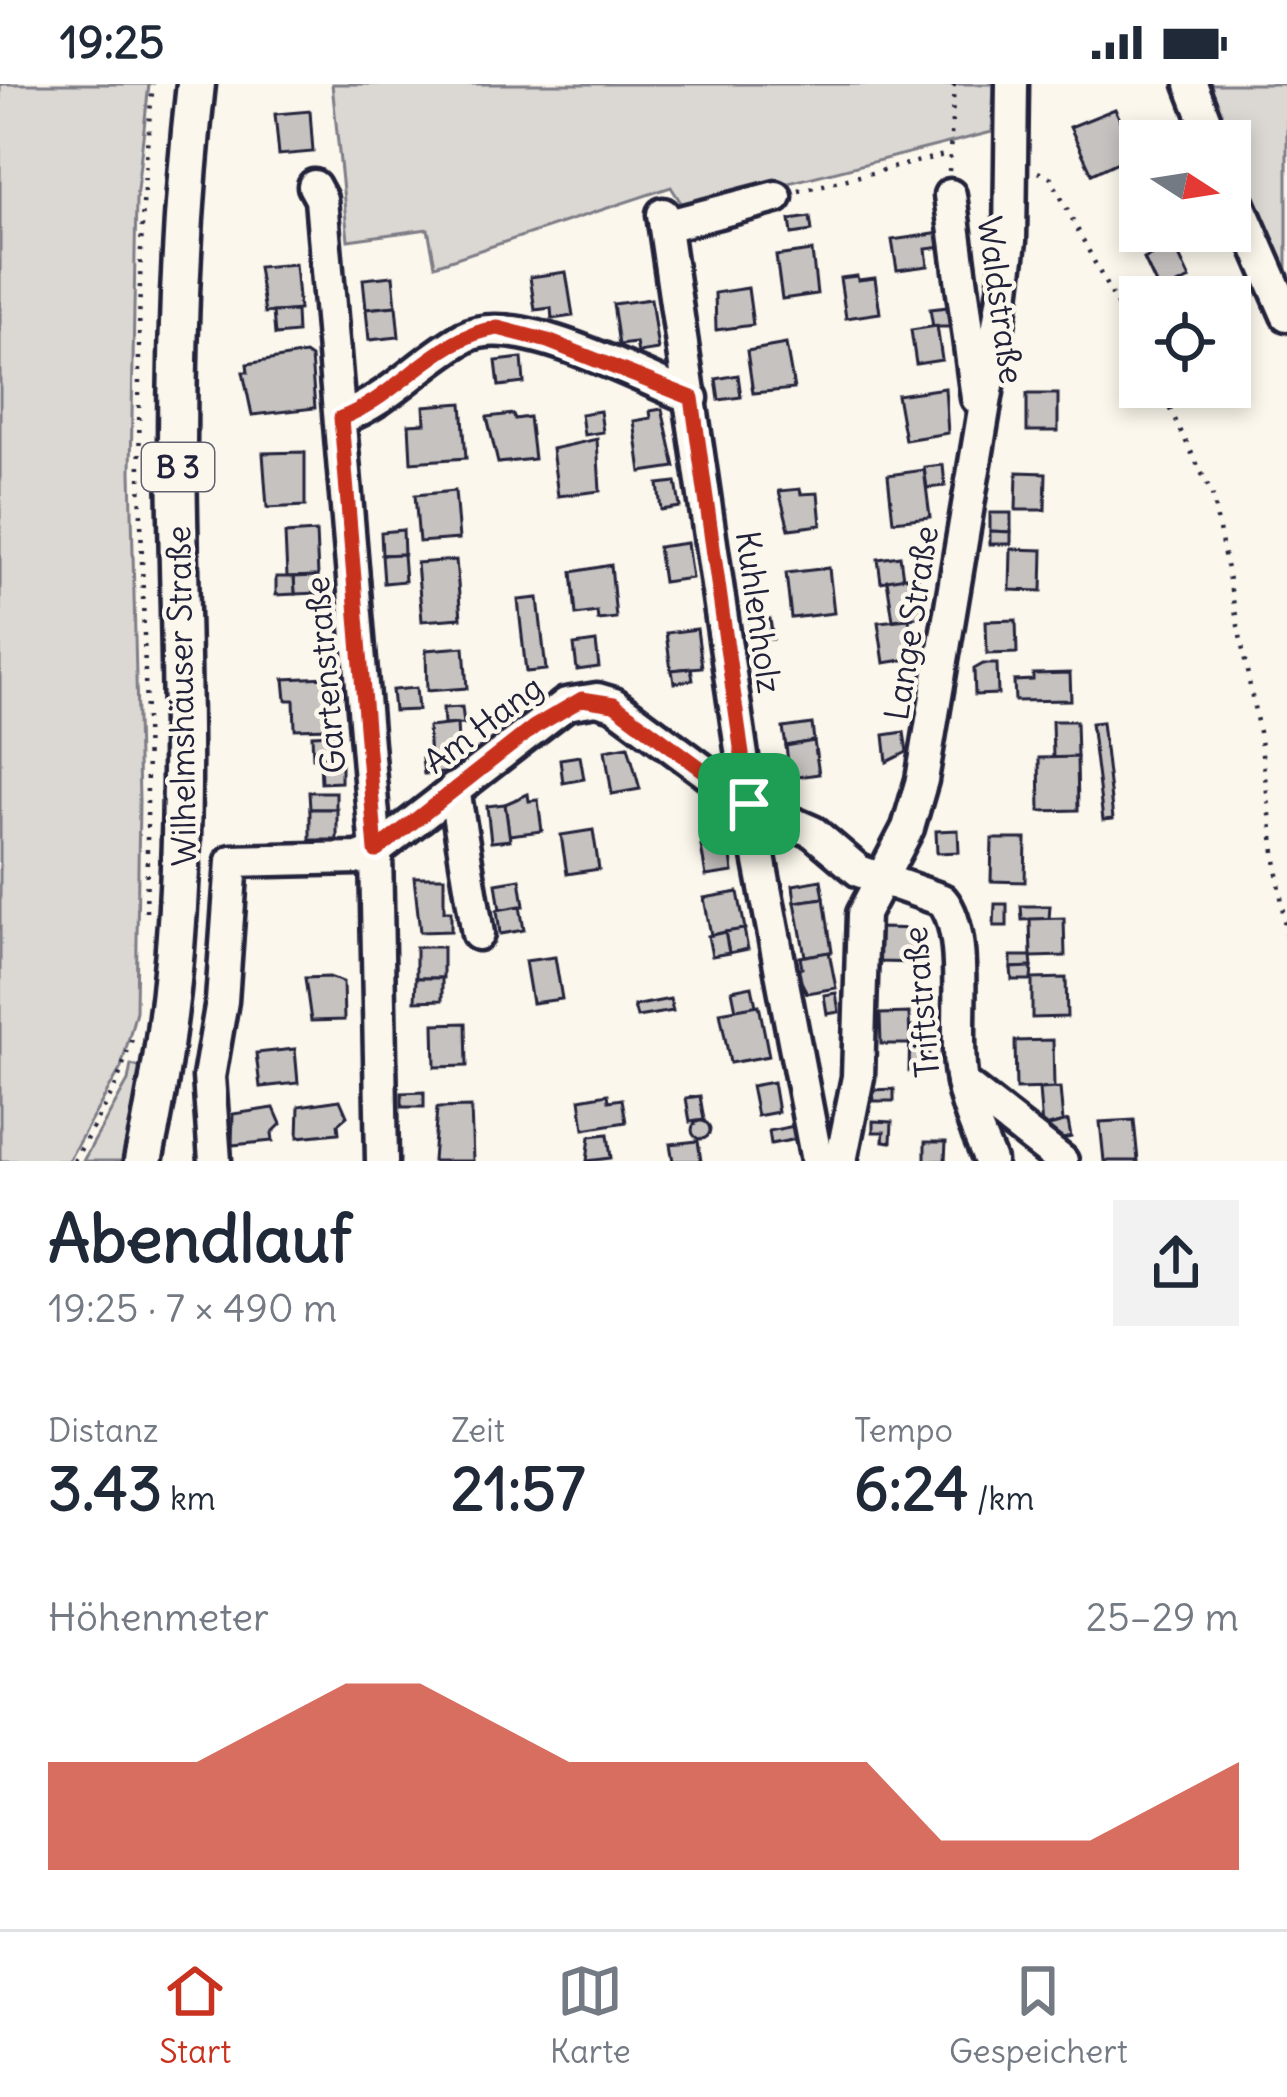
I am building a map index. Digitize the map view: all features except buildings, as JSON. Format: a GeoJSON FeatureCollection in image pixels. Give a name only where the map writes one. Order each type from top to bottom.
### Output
{"type":"FeatureCollection","features":[{"type":"Feature","properties":{"kind":"main road","name":"Wilhelmshäuser Straße"},"geometry":{"type":"LineString","coordinates":[[143,1161],[167,1049],[183,886],[177,371],[196,84]]}},
{"type":"Feature","properties":{"kind":"street","name":"Lange Straße"},"geometry":{"type":"LineString","coordinates":[[841,1161],[858,1077],[863,914],[908,828],[922,780],[1010,241],[1012,84]]}},
{"type":"Feature","properties":{"kind":"street"},"geometry":{"type":"LineString","coordinates":[[1190,84],[1205,120]]}},
{"type":"Feature","properties":{"kind":"street","name":"Gartenstraße"},"geometry":{"type":"LineString","coordinates":[[314,186],[321,200],[376,851],[382,1161]]}},
{"type":"Feature","properties":{"kind":"street","name":"Waldstraße"},"geometry":{"type":"LineString","coordinates":[[950,195],[981,416]]}},
{"type":"Feature","properties":{"kind":"street","name":"Kuhlenholz"},"geometry":{"type":"LineString","coordinates":[[776,197],[664,220],[749,804],[817,1161]]}},
{"type":"Feature","properties":{"kind":"street"},"geometry":{"type":"LineString","coordinates":[[1251,232],[1287,315]]}},
{"type":"Feature","properties":{"kind":"street"},"geometry":{"type":"LineString","coordinates":[[341,418],[372,407],[466,337],[498,328],[548,341],[692,398]]}},
{"type":"Feature","properties":{"kind":"street","name":"Am Hang"},"geometry":{"type":"LineString","coordinates":[[376,851],[566,704],[597,699],[634,717],[749,804],[813,832],[859,871],[883,878]]}},
{"type":"Feature","properties":{"kind":"street"},"geometry":{"type":"LineString","coordinates":[[454,789],[478,934]]}},
{"type":"Feature","properties":{"kind":"street","name":"Wilhelmshäuser Straße"},"geometry":{"type":"LineString","coordinates":[[214,1161],[209,1077],[222,1001],[232,861],[358,858],[376,851]]}},
{"type":"Feature","properties":{"kind":"street","name":"Triftstraße"},"geometry":{"type":"LineString","coordinates":[[883,878],[927,890],[952,912],[962,1084],[990,1161]]}},
{"type":"Feature","properties":{"kind":"street"},"geometry":{"type":"LineString","coordinates":[[962,1084],[1062,1161]]}},
{"type":"Feature","properties":{"kind":"path"},"geometry":{"type":"LineString","coordinates":[[146,920],[138,341],[143,170],[153,84]]}},
{"type":"Feature","properties":{"kind":"path"},"geometry":{"type":"LineString","coordinates":[[950,195],[954,84]]}},
{"type":"Feature","properties":{"kind":"path"},"geometry":{"type":"LineString","coordinates":[[776,197],[948,154]]}},
{"type":"Feature","properties":{"kind":"path"},"geometry":{"type":"LineString","coordinates":[[1011,161],[1051,178],[1119,309]]}},
{"type":"Feature","properties":{"kind":"path"},"geometry":{"type":"LineString","coordinates":[[1169,408],[1212,494],[1259,732],[1287,942]]}},
{"type":"Feature","properties":{"kind":"path"},"geometry":{"type":"LineString","coordinates":[[74,1161],[115,1088],[136,1021]]}},
{"type":"Feature","properties":{"kind":"shaded area"},"geometry":{"type":"Polygon","coordinates":[[[0,84],[149,84],[136,199],[131,471],[139,800],[136,1011],[121,1068],[68,1161],[0,1161],[0,84]]]}},
{"type":"Feature","properties":{"kind":"shaded area"},"geometry":{"type":"Polygon","coordinates":[[[332,84],[994,84],[992,132],[685,209],[671,187],[435,265],[428,229],[348,240],[332,84]]]}},
{"type":"Feature","properties":{"kind":"shaded area"},"geometry":{"type":"Polygon","coordinates":[[[1206,84],[1287,84],[1287,280],[1251,193],[1251,120],[1221,120],[1206,84]]]}},
{"type":"Feature","properties":{"kind":"shaded area"},"geometry":{"type":"Polygon","coordinates":[[[131,1065],[147,1069],[128,1161],[83,1161],[128,1081],[131,1065]]]}},
{"type":"Feature","properties":{"kind":"route"},"geometry":{"type":"LineString","coordinates":[[498,328],[548,341],[692,398],[749,804],[614,704],[582,699],[566,704],[534,727],[376,851],[341,418],[372,407],[466,337],[498,328]]}}]}
